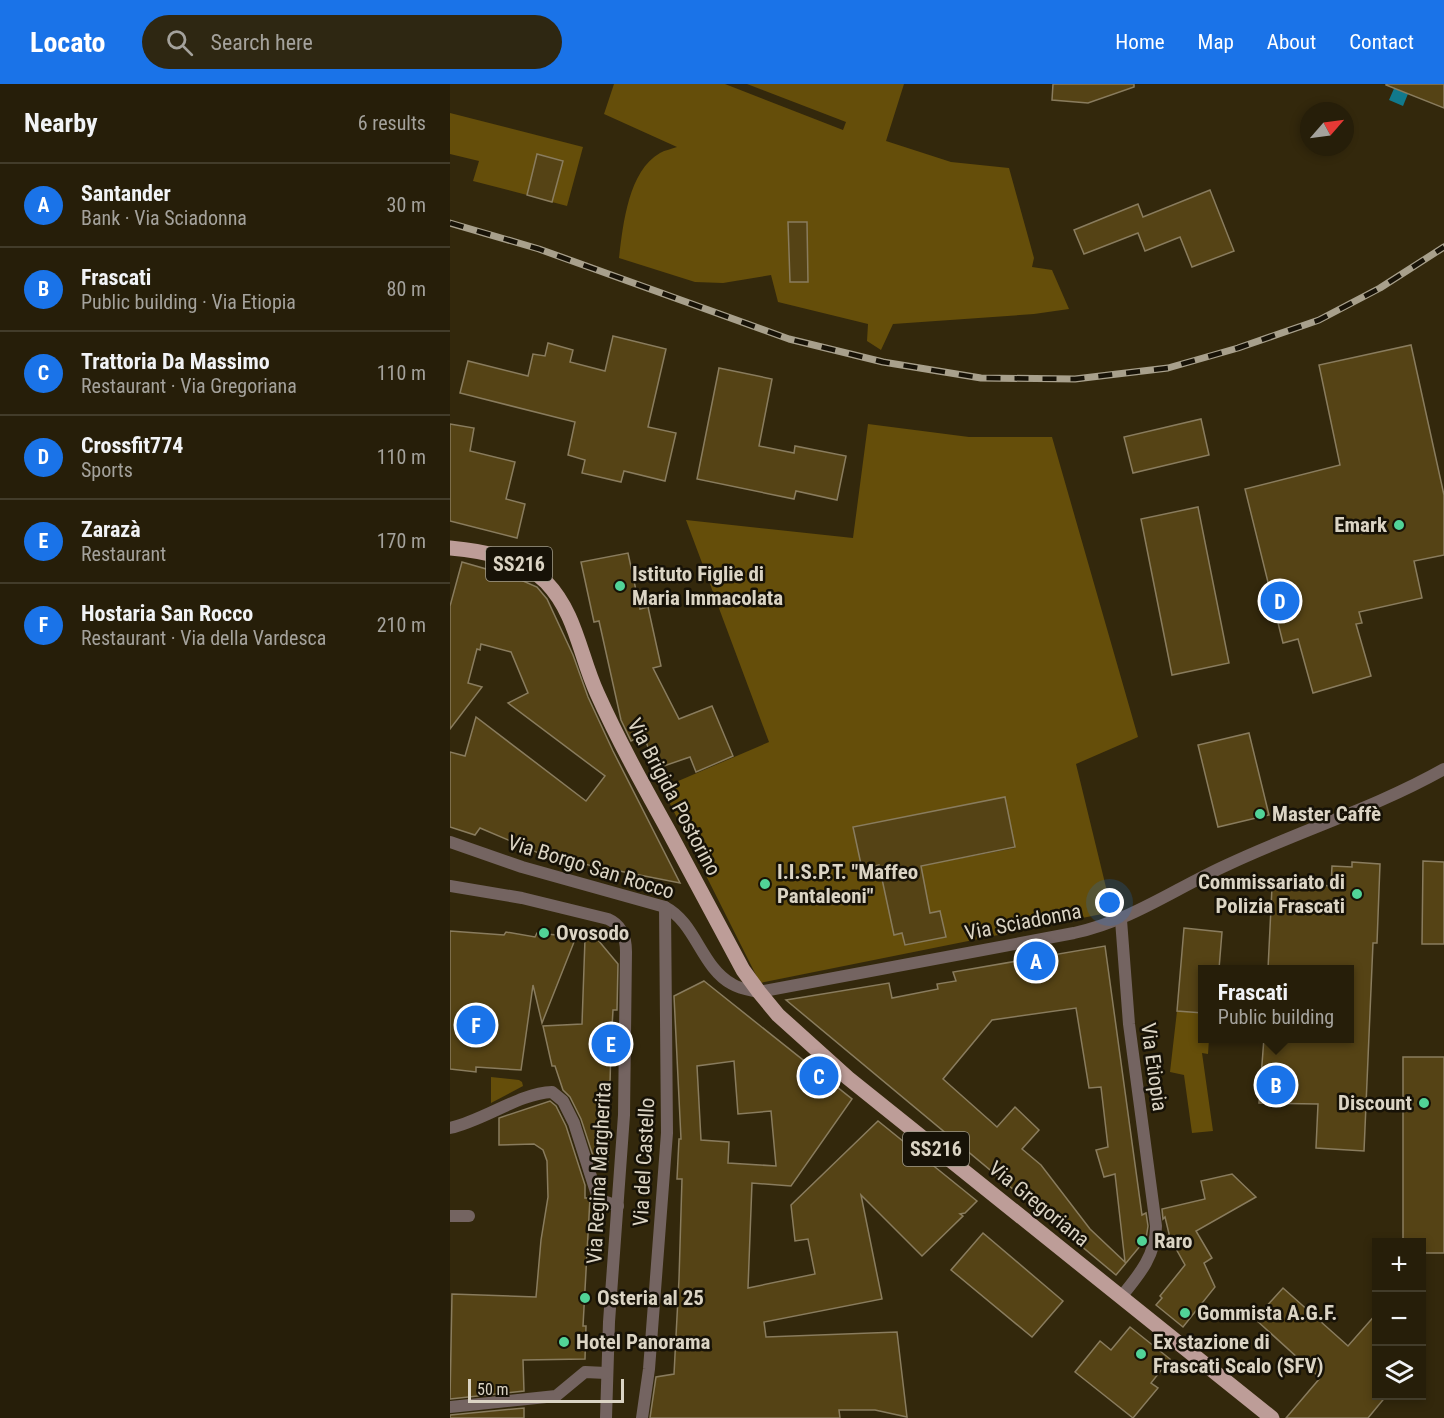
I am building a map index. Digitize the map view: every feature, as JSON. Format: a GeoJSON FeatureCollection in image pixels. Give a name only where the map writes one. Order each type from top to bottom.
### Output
{"type":"FeatureCollection","features":[{"type":"Feature","properties":{"kind":"main road","name":"Via Brigida Postorino"},"geometry":{"type":"LineString","coordinates":[[450,548],[487,554],[528,568],[552,589],[568,614],[596,692],[624,748],[739,962],[759,993]]}},
{"type":"Feature","properties":{"kind":"main road","name":"Via Gregoriana"},"geometry":{"type":"LineString","coordinates":[[759,993],[778,1015],[848,1078],[1272,1418]]}},
{"type":"Feature","properties":{"kind":"street","name":"Via Sciadonna"},"geometry":{"type":"LineString","coordinates":[[759,993],[1074,933],[1121,920],[1238,860],[1393,795],[1444,770]]}},
{"type":"Feature","properties":{"kind":"street","name":"Via Borgo San Rocco"},"geometry":{"type":"LineString","coordinates":[[450,842],[522,867],[665,907],[680,917],[723,977],[732,985],[759,993]]}},
{"type":"Feature","properties":{"kind":"street","name":"Via Regina Margherita"},"geometry":{"type":"LineString","coordinates":[[450,886],[522,898],[614,922],[621,931],[626,947],[625,1077],[606,1373],[606,1418]]}},
{"type":"Feature","properties":{"kind":"street","name":"Via del Castello"},"geometry":{"type":"LineString","coordinates":[[642,1418],[649,1369],[667,1133],[665,907]]}},
{"type":"Feature","properties":{"kind":"street","name":"Via Etiopia"},"geometry":{"type":"LineString","coordinates":[[1121,920],[1129,1024],[1155,1218],[1155,1240],[1152,1251],[1143,1269],[1121,1297]]}},
{"type":"Feature","properties":{"kind":"street"},"geometry":{"type":"LineString","coordinates":[[450,1128],[464,1125],[537,1094],[552,1092],[563,1101],[574,1123],[596,1191],[603,1201],[618,1206]]}},
{"type":"Feature","properties":{"kind":"street"},"geometry":{"type":"LineString","coordinates":[[450,1216],[469,1216]]}},
{"type":"Feature","properties":{"kind":"street"},"geometry":{"type":"LineString","coordinates":[[450,1407],[556,1396],[585,1372],[606,1373]]}},
{"type":"Feature","properties":{"kind":"shaded area"},"geometry":{"type":"Polygon","coordinates":[[[614,84],[725,84],[843,130],[846,122],[747,84],[904,84],[886,141],[951,162],[1009,168],[1034,258],[1032,267],[1052,270],[1069,309],[1034,314],[893,324],[881,350],[867,341],[868,324],[778,302],[771,275],[723,283],[695,282],[619,258],[625,215],[641,172],[649,161],[660,153],[677,147],[604,114],[614,84]]]}},
{"type":"Feature","properties":{"kind":"shaded area"},"geometry":{"type":"Polygon","coordinates":[[[450,113],[583,147],[567,206],[552,202],[562,161],[537,154],[527,195],[473,181],[479,161],[450,154],[450,113]]]}},
{"type":"Feature","properties":{"kind":"shaded area"},"geometry":{"type":"Polygon","coordinates":[[[868,424],[969,437],[1052,437],[1138,737],[1076,764],[1112,912],[760,983],[662,788],[769,742],[686,520],[853,538],[868,424]],[[1005,797],[853,828],[862,868],[888,863],[894,935],[902,933],[905,945],[946,937],[940,911],[930,913],[924,882],[907,859],[941,862],[1015,848],[1005,797]]]}},
{"type":"Feature","properties":{"kind":"shaded area"},"geometry":{"type":"Polygon","coordinates":[[[1177,1011],[1198,1013],[1198,1043],[1209,1043],[1208,1054],[1202,1053],[1213,1131],[1192,1133],[1184,1075],[1170,1072],[1177,1011]]]}},
{"type":"Feature","properties":{"kind":"shaded area"},"geometry":{"type":"Polygon","coordinates":[[[491,1077],[519,1080],[523,1086],[491,1103],[491,1077]]]}},
{"type":"Feature","properties":{"kind":"water"},"geometry":{"type":"Polygon","coordinates":[[[1396,84],[1412,84],[1403,106],[1389,100],[1396,84]]]}},
{"type":"Feature","properties":{"kind":"building"},"geometry":{"type":"Polygon","coordinates":[[[1053,84],[1134,84],[1134,87],[1088,103],[1052,100],[1053,84]]]}},
{"type":"Feature","properties":{"kind":"building"},"geometry":{"type":"Polygon","coordinates":[[[1444,84],[1444,108],[1386,85],[1444,84]]]}},
{"type":"Feature","properties":{"kind":"building"},"geometry":{"type":"Polygon","coordinates":[[[537,154],[563,161],[552,202],[527,195],[537,154]]]}},
{"type":"Feature","properties":{"kind":"building"},"geometry":{"type":"Polygon","coordinates":[[[1210,190],[1234,251],[1192,267],[1180,237],[1145,251],[1138,233],[1084,254],[1074,230],[1138,204],[1143,217],[1210,190]]]}},
{"type":"Feature","properties":{"kind":"building"},"geometry":{"type":"Polygon","coordinates":[[[788,222],[807,222],[808,282],[790,282],[788,222]]]}},
{"type":"Feature","properties":{"kind":"building"},"geometry":{"type":"Polygon","coordinates":[[[613,336],[666,349],[648,427],[676,433],[665,481],[624,471],[621,482],[582,473],[585,460],[568,455],[575,422],[460,393],[468,361],[528,376],[533,354],[545,356],[548,343],[573,350],[570,362],[605,371],[613,336]]]}},
{"type":"Feature","properties":{"kind":"building"},"geometry":{"type":"Polygon","coordinates":[[[1411,345],[1444,495],[1444,555],[1414,561],[1422,598],[1359,612],[1362,623],[1356,624],[1371,676],[1313,693],[1298,639],[1283,643],[1245,489],[1340,465],[1319,365],[1411,345]]]}},
{"type":"Feature","properties":{"kind":"building"},"geometry":{"type":"Polygon","coordinates":[[[719,368],[772,379],[759,446],[794,453],[795,446],[846,456],[837,500],[796,491],[794,499],[697,479],[719,368]]]}},
{"type":"Feature","properties":{"kind":"building"},"geometry":{"type":"Polygon","coordinates":[[[1201,419],[1209,455],[1133,473],[1124,437],[1201,419]]]}},
{"type":"Feature","properties":{"kind":"building"},"geometry":{"type":"Polygon","coordinates":[[[450,424],[474,428],[470,451],[515,462],[506,499],[525,504],[517,538],[450,521],[450,424]]]}},
{"type":"Feature","properties":{"kind":"building"},"geometry":{"type":"Polygon","coordinates":[[[1198,507],[1229,663],[1172,675],[1141,519],[1198,507]]]}},
{"type":"Feature","properties":{"kind":"building"},"geometry":{"type":"Polygon","coordinates":[[[628,553],[640,609],[648,607],[661,666],[653,668],[679,719],[712,706],[733,756],[696,772],[690,757],[655,769],[644,735],[631,741],[621,720],[599,621],[594,622],[581,562],[628,553]]]}},
{"type":"Feature","properties":{"kind":"building"},"geometry":{"type":"Polygon","coordinates":[[[462,562],[514,577],[537,587],[547,599],[613,751],[680,883],[548,857],[480,828],[475,835],[450,827],[450,752],[465,756],[476,717],[586,801],[605,776],[508,703],[528,693],[511,652],[481,644],[480,650],[477,649],[468,683],[482,687],[450,729],[450,606],[462,562]]]}},
{"type":"Feature","properties":{"kind":"building"},"geometry":{"type":"Polygon","coordinates":[[[1249,733],[1269,815],[1218,827],[1198,745],[1249,733]]]}},
{"type":"Feature","properties":{"kind":"building"},"geometry":{"type":"Polygon","coordinates":[[[1005,797],[1015,847],[921,866],[930,913],[940,911],[946,937],[905,945],[902,933],[894,935],[879,865],[862,869],[853,827],[1005,797]]]}},
{"type":"Feature","properties":{"kind":"building"},"geometry":{"type":"Polygon","coordinates":[[[1423,861],[1444,862],[1444,944],[1422,944],[1423,861]]]}},
{"type":"Feature","properties":{"kind":"building"},"geometry":{"type":"Polygon","coordinates":[[[1352,862],[1380,864],[1377,943],[1373,943],[1364,1151],[1316,1148],[1318,1104],[1259,1103],[1264,1043],[1354,1043],[1354,965],[1268,965],[1272,887],[1294,888],[1294,883],[1331,886],[1332,866],[1352,867],[1352,862]]]}},
{"type":"Feature","properties":{"kind":"building"},"geometry":{"type":"Polygon","coordinates":[[[1184,928],[1222,932],[1219,965],[1198,965],[1198,1013],[1177,1011],[1184,928]]]}},
{"type":"Feature","properties":{"kind":"building"},"geometry":{"type":"Polygon","coordinates":[[[450,931],[504,935],[506,932],[535,937],[537,933],[576,937],[542,1023],[533,985],[521,1070],[476,1067],[476,1072],[450,1069],[450,931]]]}},
{"type":"Feature","properties":{"kind":"building"},"geometry":{"type":"Polygon","coordinates":[[[585,939],[598,940],[618,964],[617,1010],[613,1010],[611,1044],[608,1164],[596,1165],[581,1119],[570,1097],[563,1090],[555,1066],[552,1066],[543,1026],[582,1024],[585,939]]]}},
{"type":"Feature","properties":{"kind":"building"},"geometry":{"type":"Polygon","coordinates":[[[1105,946],[1142,1215],[1146,1213],[1148,1226],[1146,1239],[1116,1275],[786,1000],[889,983],[892,998],[938,989],[937,984],[956,981],[953,972],[1105,946]],[[1076,1008],[992,1020],[943,1079],[997,1127],[1015,1107],[1039,1130],[1022,1149],[1041,1165],[1090,1229],[1125,1262],[1115,1174],[1104,1177],[1096,1150],[1108,1147],[1101,1087],[1089,1088],[1076,1008]]]}},
{"type":"Feature","properties":{"kind":"building"},"geometry":{"type":"Polygon","coordinates":[[[704,981],[852,1099],[791,1186],[752,1183],[748,1288],[815,1274],[808,1239],[795,1241],[791,1205],[878,1121],[977,1201],[965,1213],[960,1214],[963,1216],[922,1256],[861,1195],[882,1299],[764,1322],[766,1337],[897,1332],[907,1417],[875,1410],[839,1410],[840,1418],[650,1418],[656,1377],[674,1374],[682,1179],[677,1179],[679,1139],[681,1139],[674,996],[704,981]],[[734,1061],[697,1066],[701,1140],[729,1142],[728,1163],[776,1166],[771,1111],[738,1114],[734,1061]]]}},
{"type":"Feature","properties":{"kind":"building"},"geometry":{"type":"Polygon","coordinates":[[[1403,1057],[1444,1057],[1444,1253],[1426,1253],[1426,1238],[1403,1238],[1403,1057]]]}},
{"type":"Feature","properties":{"kind":"building"},"geometry":{"type":"Polygon","coordinates":[[[550,1101],[556,1106],[566,1126],[585,1185],[585,1198],[590,1198],[583,1326],[586,1326],[585,1359],[523,1360],[524,1391],[450,1399],[452,1294],[536,1297],[541,1240],[548,1197],[547,1161],[543,1150],[534,1144],[499,1145],[499,1118],[550,1101]]]}},
{"type":"Feature","properties":{"kind":"building"},"geometry":{"type":"Polygon","coordinates":[[[1232,1174],[1256,1197],[1196,1231],[1212,1258],[1204,1263],[1215,1287],[1183,1327],[1156,1305],[1162,1298],[1160,1296],[1185,1265],[1170,1238],[1162,1209],[1205,1199],[1201,1181],[1232,1174]]]}},
{"type":"Feature","properties":{"kind":"building"},"geometry":{"type":"Polygon","coordinates":[[[983,1233],[1063,1301],[1032,1337],[951,1270],[983,1233]]]}},
{"type":"Feature","properties":{"kind":"building"},"geometry":{"type":"Polygon","coordinates":[[[1283,1288],[1348,1346],[1372,1319],[1372,1400],[1383,1400],[1368,1418],[1286,1418],[1320,1378],[1255,1319],[1283,1288]]]}},
{"type":"Feature","properties":{"kind":"building"},"geometry":{"type":"Polygon","coordinates":[[[1130,1327],[1170,1359],[1151,1383],[1158,1388],[1133,1418],[1075,1372],[1100,1341],[1111,1350],[1130,1327]]]}},
{"type":"Feature","properties":{"kind":"building"},"geometry":{"type":"Polygon","coordinates":[[[524,1408],[524,1418],[450,1418],[450,1415],[524,1408]]]}},
{"type":"Feature","properties":{"kind":"railway"},"geometry":{"type":"LineString","coordinates":[[450,223],[539,249],[789,339],[883,362],[981,378],[1075,379],[1168,368],[1238,348],[1319,320],[1380,288],[1444,247]]}},
{"type":"Feature","properties":{"kind":"place","name":"Emark"},"geometry":{"type":"Point","coordinates":[1399,525]}},
{"type":"Feature","properties":{"kind":"place","name":"Istituto Figlie di Maria Immacolata"},"geometry":{"type":"Point","coordinates":[620,586]}},
{"type":"Feature","properties":{"kind":"place","name":"Crossfit774"},"geometry":{"type":"Point","coordinates":[1280,601]}},
{"type":"Feature","properties":{"kind":"place","name":"Master Caffè"},"geometry":{"type":"Point","coordinates":[1260,814]}},
{"type":"Feature","properties":{"kind":"place","name":"I.I.S.P.T. \"Maffeo Pantaleoni\""},"geometry":{"type":"Point","coordinates":[765,884]}},
{"type":"Feature","properties":{"kind":"place","name":"Commissariato di Polizia Frascati"},"geometry":{"type":"Point","coordinates":[1357,894]}},
{"type":"Feature","properties":{"kind":"place","name":"Ovosodo"},"geometry":{"type":"Point","coordinates":[544,933]}},
{"type":"Feature","properties":{"kind":"place","name":"Santander"},"geometry":{"type":"Point","coordinates":[1036,961]}},
{"type":"Feature","properties":{"kind":"place","name":"Hostaria San Rocco"},"geometry":{"type":"Point","coordinates":[476,1025]}},
{"type":"Feature","properties":{"kind":"place","name":"Zarazà"},"geometry":{"type":"Point","coordinates":[611,1044]}},
{"type":"Feature","properties":{"kind":"place","name":"Trattoria Da Massimo"},"geometry":{"type":"Point","coordinates":[819,1076]}},
{"type":"Feature","properties":{"kind":"place","name":"Frascati"},"geometry":{"type":"Point","coordinates":[1276,1085]}},
{"type":"Feature","properties":{"kind":"place","name":"Discount"},"geometry":{"type":"Point","coordinates":[1424,1103]}},
{"type":"Feature","properties":{"kind":"place","name":"Raro"},"geometry":{"type":"Point","coordinates":[1142,1241]}},
{"type":"Feature","properties":{"kind":"place","name":"Osteria al 25"},"geometry":{"type":"Point","coordinates":[585,1298]}},
{"type":"Feature","properties":{"kind":"place","name":"Gommista A.G.F."},"geometry":{"type":"Point","coordinates":[1185,1313]}},
{"type":"Feature","properties":{"kind":"place","name":"Hotel Panorama"},"geometry":{"type":"Point","coordinates":[564,1342]}},
{"type":"Feature","properties":{"kind":"place","name":"Ex stazione di Frascati Scalo (SFV)"},"geometry":{"type":"Point","coordinates":[1141,1354]}}]}
